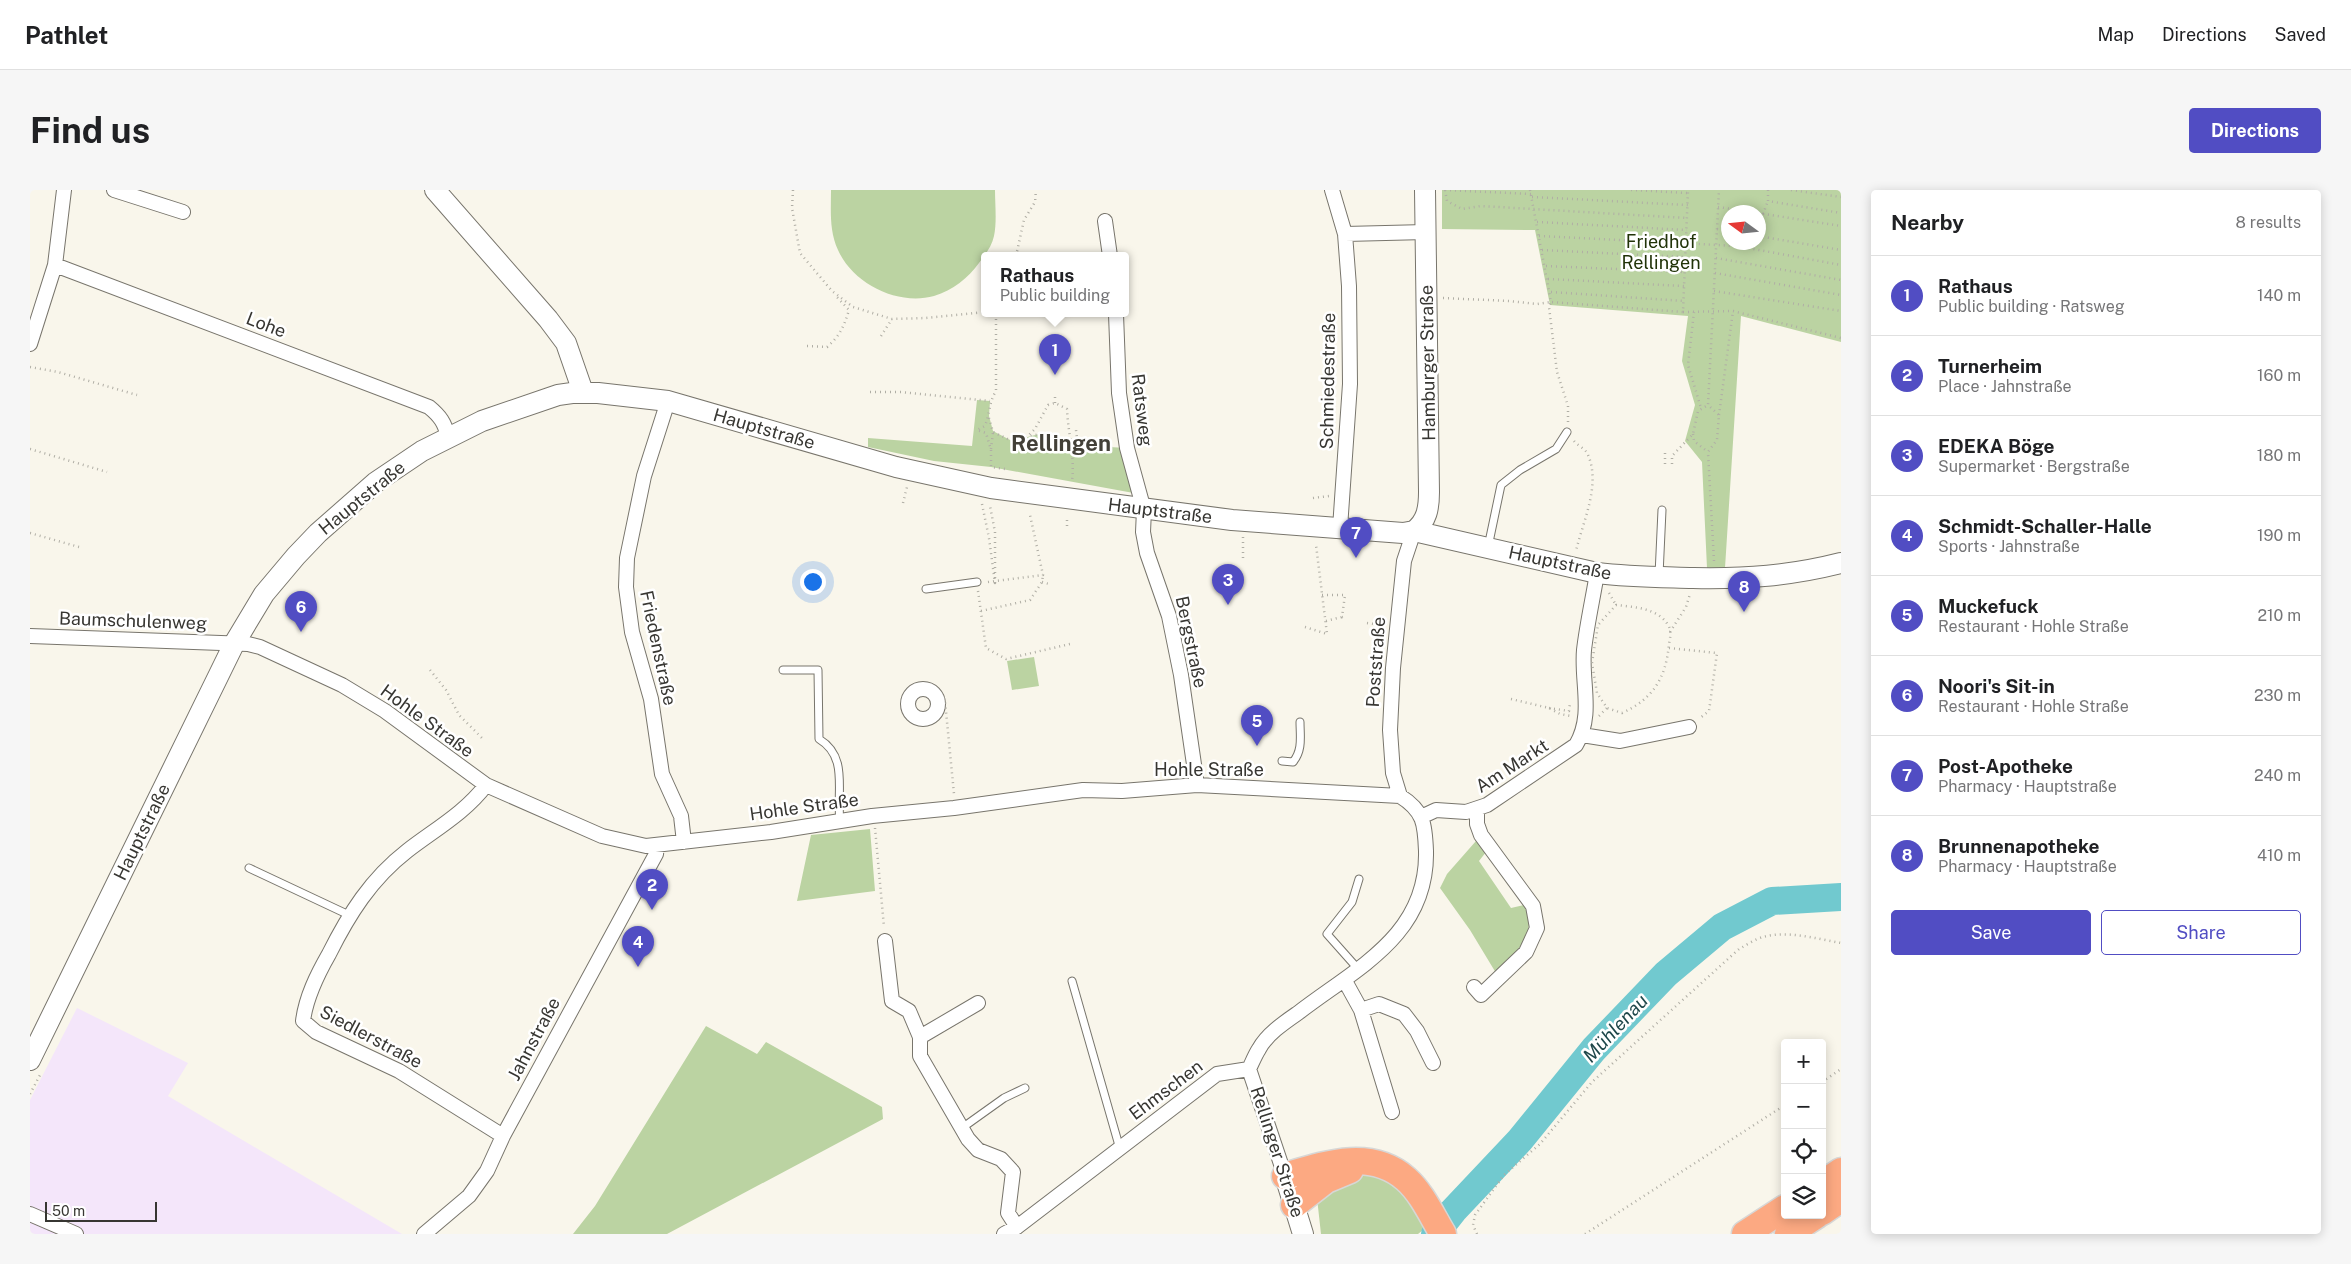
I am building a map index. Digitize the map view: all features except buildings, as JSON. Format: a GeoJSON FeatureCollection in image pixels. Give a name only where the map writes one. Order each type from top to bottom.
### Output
{"type":"FeatureCollection","features":[{"type":"Feature","properties":{"kind":"highway"},"geometry":{"type":"LineString","coordinates":[[1285,1176],[1340,1161],[1356,1160],[1395,1171],[1407,1180],[1427,1206],[1443,1234]]}},
{"type":"Feature","properties":{"kind":"highway"},"geometry":{"type":"LineString","coordinates":[[1294,1205],[1326,1180],[1343,1172],[1375,1164]]}},
{"type":"Feature","properties":{"kind":"highway"},"geometry":{"type":"LineString","coordinates":[[1826,1181],[1841,1171]]}},
{"type":"Feature","properties":{"kind":"highway"},"geometry":{"type":"LineString","coordinates":[[1826,1209],[1841,1199]]}},
{"type":"Feature","properties":{"kind":"highway"},"geometry":{"type":"LineString","coordinates":[[1744,1234],[1781,1211]]}},
{"type":"Feature","properties":{"kind":"highway"},"geometry":{"type":"LineString","coordinates":[[1788,1234],[1811,1219]]}},
{"type":"Feature","properties":{"kind":"main road","name":"Hamburger Straße"},"geometry":{"type":"LineString","coordinates":[[1414,531],[1422,524],[1429,502],[1425,190]]}},
{"type":"Feature","properties":{"kind":"main road"},"geometry":{"type":"LineString","coordinates":[[437,191],[553,325],[566,343],[583,392]]}},
{"type":"Feature","properties":{"kind":"main road","name":"Hauptstraße"},"geometry":{"type":"LineString","coordinates":[[30,1060],[234,644],[264,594],[318,533],[376,482],[422,451],[448,437],[482,421],[558,395],[583,392],[668,401],[946,480],[991,488],[1144,510],[1232,520],[1403,533],[1414,531],[1488,547],[1602,581],[1776,576],[1841,563]]}},
{"type":"Feature","properties":{"kind":"main road","name":"Rellinger Straße"},"geometry":{"type":"LineString","coordinates":[[1285,1176],[1303,1234]]}},
{"type":"Feature","properties":{"kind":"street"},"geometry":{"type":"LineString","coordinates":[[30,344],[55,266],[64,190]]}},
{"type":"Feature","properties":{"kind":"street"},"geometry":{"type":"LineString","coordinates":[[114,190],[183,212]]}},
{"type":"Feature","properties":{"kind":"street","name":"Schmiedestraße"},"geometry":{"type":"LineString","coordinates":[[1332,190],[1346,234],[1349,286],[1350,384],[1338,493],[1340,528]]}},
{"type":"Feature","properties":{"kind":"street"},"geometry":{"type":"LineString","coordinates":[[1105,221],[1109,252]]}},
{"type":"Feature","properties":{"kind":"street"},"geometry":{"type":"LineString","coordinates":[[1346,234],[1426,232]]}},
{"type":"Feature","properties":{"kind":"street","name":"Lohe"},"geometry":{"type":"LineString","coordinates":[[55,266],[429,407],[440,416],[445,424],[448,437]]}},
{"type":"Feature","properties":{"kind":"street","name":"Ratsweg"},"geometry":{"type":"LineString","coordinates":[[1116,317],[1119,393],[1127,448],[1144,510]]}},
{"type":"Feature","properties":{"kind":"street","name":"Friedenstraße"},"geometry":{"type":"LineString","coordinates":[[668,401],[644,476],[627,558],[626,587],[632,632],[651,699],[662,774],[681,816],[684,842]]}},
{"type":"Feature","properties":{"kind":"street","name":"Bergstraße"},"geometry":{"type":"LineString","coordinates":[[1144,510],[1143,532],[1147,553],[1162,594],[1181,675],[1198,785]]}},
{"type":"Feature","properties":{"kind":"street","name":"Poststraße"},"geometry":{"type":"LineString","coordinates":[[1400,796],[1393,773],[1391,739],[1393,668],[1404,561],[1414,531]]}},
{"type":"Feature","properties":{"kind":"street"},"geometry":{"type":"LineString","coordinates":[[1602,581],[1584,651],[1586,717],[1582,735],[1620,741],[1689,727]]}},
{"type":"Feature","properties":{"kind":"street","name":"Baumschulenweg"},"geometry":{"type":"LineString","coordinates":[[30,636],[234,644]]}},
{"type":"Feature","properties":{"kind":"street","name":"Hohle Straße"},"geometry":{"type":"LineString","coordinates":[[234,644],[260,647],[342,685],[385,711],[486,785],[602,836],[646,846],[1083,790],[1122,791],[1198,785],[1400,796]]}},
{"type":"Feature","properties":{"kind":"street","name":"Am Markt"},"geometry":{"type":"LineString","coordinates":[[1421,817],[1436,810],[1466,812],[1487,806],[1568,751],[1576,745],[1582,735]]}},
{"type":"Feature","properties":{"kind":"street","name":"Siedlerstraße"},"geometry":{"type":"LineString","coordinates":[[486,785],[472,802],[386,869],[367,890],[349,915],[309,992],[303,1021],[316,1032],[399,1072],[503,1136]]}},
{"type":"Feature","properties":{"kind":"street"},"geometry":{"type":"LineString","coordinates":[[1249,1069],[1259,1047],[1281,1025],[1360,970],[1400,932],[1419,897],[1425,876],[1426,858],[1424,826],[1421,817],[1417,808],[1400,796]]}},
{"type":"Feature","properties":{"kind":"street"},"geometry":{"type":"LineString","coordinates":[[1474,987],[1481,995],[1526,952],[1537,928],[1533,906],[1521,886],[1481,835],[1477,824],[1477,810]]}},
{"type":"Feature","properties":{"kind":"street","name":"Jahnstraße"},"geometry":{"type":"LineString","coordinates":[[424,1234],[470,1196],[487,1171],[503,1136],[656,854],[656,846]]}},
{"type":"Feature","properties":{"kind":"street"},"geometry":{"type":"LineString","coordinates":[[885,941],[892,1001],[909,1011],[920,1036],[920,1056],[968,1139],[978,1150],[1001,1158],[1013,1172],[1008,1213],[1017,1227]]}},
{"type":"Feature","properties":{"kind":"street"},"geometry":{"type":"LineString","coordinates":[[1345,981],[1361,1010],[1392,1112]]}},
{"type":"Feature","properties":{"kind":"street"},"geometry":{"type":"LineString","coordinates":[[920,1036],[978,1003]]}},
{"type":"Feature","properties":{"kind":"street"},"geometry":{"type":"LineString","coordinates":[[1361,1010],[1379,1004],[1404,1014],[1417,1031],[1433,1063]]}},
{"type":"Feature","properties":{"kind":"street","name":"Ehmschen"},"geometry":{"type":"LineString","coordinates":[[1004,1234],[1017,1227],[1216,1074],[1249,1069]]}},
{"type":"Feature","properties":{"kind":"street","name":"Rellinger Straße"},"geometry":{"type":"LineString","coordinates":[[1249,1069],[1285,1176]]}},
{"type":"Feature","properties":{"kind":"street"},"geometry":{"type":"LineString","coordinates":[[30,1214],[76,1234]]}},
{"type":"Feature","properties":{"kind":"lane"},"geometry":{"type":"LineString","coordinates":[[1488,547],[1501,486],[1520,470],[1556,449],[1568,432]]}},
{"type":"Feature","properties":{"kind":"lane"},"geometry":{"type":"LineString","coordinates":[[1658,578],[1662,510]]}},
{"type":"Feature","properties":{"kind":"lane"},"geometry":{"type":"LineString","coordinates":[[926,589],[977,582]]}},
{"type":"Feature","properties":{"kind":"lane"},"geometry":{"type":"LineString","coordinates":[[783,670],[818,670],[819,739],[831,746],[838,759],[840,821]]}},
{"type":"Feature","properties":{"kind":"lane"},"geometry":{"type":"LineString","coordinates":[[1282,761],[1293,762],[1298,756],[1300,750],[1300,722]]}},
{"type":"Feature","properties":{"kind":"lane"},"geometry":{"type":"LineString","coordinates":[[248,868],[349,915]]}},
{"type":"Feature","properties":{"kind":"lane"},"geometry":{"type":"LineString","coordinates":[[1359,879],[1352,902],[1327,934],[1360,970]]}},
{"type":"Feature","properties":{"kind":"lane"},"geometry":{"type":"LineString","coordinates":[[1072,981],[1120,1149]]}},
{"type":"Feature","properties":{"kind":"lane"},"geometry":{"type":"LineString","coordinates":[[962,1128],[1004,1098],[1025,1088]]}},
{"type":"Feature","properties":{"kind":"path"},"geometry":{"type":"LineString","coordinates":[[793,190],[792,208],[800,253],[849,310],[844,327],[837,338],[827,346],[807,346]]}},
{"type":"Feature","properties":{"kind":"path"},"geometry":{"type":"LineString","coordinates":[[1017,252],[1024,220],[1035,202],[1036,190]]}},
{"type":"Feature","properties":{"kind":"path"},"geometry":{"type":"LineString","coordinates":[[1687,218],[1481,206],[1462,209],[1447,201],[1445,190],[1688,205]]}},
{"type":"Feature","properties":{"kind":"path"},"geometry":{"type":"LineString","coordinates":[[1530,190],[1551,292],[1551,302]]}},
{"type":"Feature","properties":{"kind":"path"},"geometry":{"type":"LineString","coordinates":[[1631,190],[1688,192],[1683,312]]}},
{"type":"Feature","properties":{"kind":"path"},"geometry":{"type":"LineString","coordinates":[[1708,405],[1720,190]]}},
{"type":"Feature","properties":{"kind":"path"},"geometry":{"type":"LineString","coordinates":[[1766,207],[1768,190]]}},
{"type":"Feature","properties":{"kind":"path"},"geometry":{"type":"LineString","coordinates":[[1791,190],[1841,197]]}},
{"type":"Feature","properties":{"kind":"path"},"geometry":{"type":"LineString","coordinates":[[1768,202],[1841,213]]}},
{"type":"Feature","properties":{"kind":"path"},"geometry":{"type":"LineString","coordinates":[[1766,214],[1841,226]]}},
{"type":"Feature","properties":{"kind":"path"},"geometry":{"type":"LineString","coordinates":[[1537,222],[1687,230]]}},
{"type":"Feature","properties":{"kind":"path"},"geometry":{"type":"LineString","coordinates":[[1717,229],[1721,230]]}},
{"type":"Feature","properties":{"kind":"path"},"geometry":{"type":"LineString","coordinates":[[1540,236],[1716,244],[1841,264]]}},
{"type":"Feature","properties":{"kind":"path"},"geometry":{"type":"LineString","coordinates":[[1766,237],[1841,250]]}},
{"type":"Feature","properties":{"kind":"path"},"geometry":{"type":"LineString","coordinates":[[1542,250],[1685,258]]}},
{"type":"Feature","properties":{"kind":"path"},"geometry":{"type":"LineString","coordinates":[[1716,258],[1841,280]]}},
{"type":"Feature","properties":{"kind":"path"},"geometry":{"type":"LineString","coordinates":[[1546,266],[1685,272]]}},
{"type":"Feature","properties":{"kind":"path"},"geometry":{"type":"LineString","coordinates":[[1715,273],[1841,295]]}},
{"type":"Feature","properties":{"kind":"path"},"geometry":{"type":"LineString","coordinates":[[1548,279],[1684,286]]}},
{"type":"Feature","properties":{"kind":"path"},"geometry":{"type":"LineString","coordinates":[[1714,290],[1841,311]]}},
{"type":"Feature","properties":{"kind":"path"},"geometry":{"type":"LineString","coordinates":[[832,292],[853,307],[892,319],[926,318],[981,312]]}},
{"type":"Feature","properties":{"kind":"path"},"geometry":{"type":"LineString","coordinates":[[1551,292],[1684,301]]}},
{"type":"Feature","properties":{"kind":"path"},"geometry":{"type":"LineString","coordinates":[[1427,298],[1537,304],[1551,302],[1683,312],[1733,311],[1841,338]]}},
{"type":"Feature","properties":{"kind":"path"},"geometry":{"type":"LineString","coordinates":[[1714,563],[1708,452],[1717,440],[1733,311]]}},
{"type":"Feature","properties":{"kind":"path"},"geometry":{"type":"LineString","coordinates":[[1694,312],[1688,366],[1701,408]]}},
{"type":"Feature","properties":{"kind":"path"},"geometry":{"type":"LineString","coordinates":[[996,317],[996,391],[990,401],[989,416],[993,432],[991,467],[1005,469]]}},
{"type":"Feature","properties":{"kind":"path"},"geometry":{"type":"LineString","coordinates":[[881,336],[892,319]]}},
{"type":"Feature","properties":{"kind":"path"},"geometry":{"type":"LineString","coordinates":[[30,367],[58,372],[137,396]]}},
{"type":"Feature","properties":{"kind":"path"},"geometry":{"type":"LineString","coordinates":[[870,392],[901,392],[990,401]]}},
{"type":"Feature","properties":{"kind":"path"},"geometry":{"type":"LineString","coordinates":[[1055,397],[1055,403]]}},
{"type":"Feature","properties":{"kind":"path"},"geometry":{"type":"LineString","coordinates":[[1026,438],[1035,429],[1048,405],[1055,403],[1067,409],[1068,425],[1073,445],[1072,481]]}},
{"type":"Feature","properties":{"kind":"path"},"geometry":{"type":"LineString","coordinates":[[1708,405],[1701,408],[1694,422],[1693,434],[1694,442],[1708,452]]}},
{"type":"Feature","properties":{"kind":"path"},"geometry":{"type":"LineString","coordinates":[[1708,405],[1719,415]]}},
{"type":"Feature","properties":{"kind":"path"},"geometry":{"type":"LineString","coordinates":[[989,416],[985,426],[977,430],[986,433],[991,450]]}},
{"type":"Feature","properties":{"kind":"path"},"geometry":{"type":"LineString","coordinates":[[1078,430],[1076,430],[1078,446]]}},
{"type":"Feature","properties":{"kind":"path"},"geometry":{"type":"LineString","coordinates":[[993,432],[1012,441],[1039,434],[1052,440],[1068,439],[1073,445],[1078,446],[1127,448]]}},
{"type":"Feature","properties":{"kind":"path"},"geometry":{"type":"LineString","coordinates":[[1672,464],[1672,456],[1693,434]]}},
{"type":"Feature","properties":{"kind":"path"},"geometry":{"type":"LineString","coordinates":[[30,449],[107,472]]}},
{"type":"Feature","properties":{"kind":"path"},"geometry":{"type":"LineString","coordinates":[[1665,464],[1666,453]]}},
{"type":"Feature","properties":{"kind":"path"},"geometry":{"type":"LineString","coordinates":[[903,504],[908,481]]}},
{"type":"Feature","properties":{"kind":"path"},"geometry":{"type":"LineString","coordinates":[[1313,498],[1338,493]]}},
{"type":"Feature","properties":{"kind":"path"},"geometry":{"type":"LineString","coordinates":[[981,502],[989,538],[995,582]]}},
{"type":"Feature","properties":{"kind":"path"},"geometry":{"type":"LineString","coordinates":[[990,510],[996,532],[995,582]]}},
{"type":"Feature","properties":{"kind":"path"},"geometry":{"type":"LineString","coordinates":[[981,611],[1030,600],[1042,582],[1043,575],[1030,515]]}},
{"type":"Feature","properties":{"kind":"path"},"geometry":{"type":"LineString","coordinates":[[1066,518],[1066,526]]}},
{"type":"Feature","properties":{"kind":"path"},"geometry":{"type":"LineString","coordinates":[[30,533],[79,547]]}},
{"type":"Feature","properties":{"kind":"path"},"geometry":{"type":"LineString","coordinates":[[1243,540],[1243,558]]}},
{"type":"Feature","properties":{"kind":"path"},"geometry":{"type":"LineString","coordinates":[[1305,627],[1327,634],[1316,545]]}},
{"type":"Feature","properties":{"kind":"path"},"geometry":{"type":"LineString","coordinates":[[1043,575],[995,582],[977,582],[986,648],[1006,658],[1019,658],[1070,644]]}},
{"type":"Feature","properties":{"kind":"path"},"geometry":{"type":"LineString","coordinates":[[1602,581],[1616,606]]}},
{"type":"Feature","properties":{"kind":"path"},"geometry":{"type":"LineString","coordinates":[[1042,582],[1049,584]]}},
{"type":"Feature","properties":{"kind":"path"},"geometry":{"type":"LineString","coordinates":[[1670,632],[1686,606],[1691,590]]}},
{"type":"Feature","properties":{"kind":"path"},"geometry":{"type":"LineString","coordinates":[[1322,595],[1345,596],[1344,617],[1326,621]]}},
{"type":"Feature","properties":{"kind":"path"},"geometry":{"type":"LineString","coordinates":[[1616,606],[1649,610],[1668,624],[1670,632],[1667,663],[1657,687],[1639,706],[1622,713],[1607,708],[1597,693],[1592,663],[1598,625],[1616,606]]}},
{"type":"Feature","properties":{"kind":"path"},"geometry":{"type":"LineString","coordinates":[[1367,623],[1381,625]]}},
{"type":"Feature","properties":{"kind":"path"},"geometry":{"type":"LineString","coordinates":[[1669,648],[1717,653],[1709,710],[1689,727]]}},
{"type":"Feature","properties":{"kind":"path"},"geometry":{"type":"LineString","coordinates":[[430,670],[446,690],[458,715],[483,739]]}},
{"type":"Feature","properties":{"kind":"path"},"geometry":{"type":"LineString","coordinates":[[919,687],[930,684],[940,690],[945,701],[954,796]]}},
{"type":"Feature","properties":{"kind":"path"},"geometry":{"type":"LineString","coordinates":[[1511,699],[1549,708],[1560,714]]}},
{"type":"Feature","properties":{"kind":"path"},"geometry":{"type":"LineString","coordinates":[[875,826],[885,941]]}},
{"type":"Feature","properties":{"kind":"path"},"geometry":{"type":"LineString","coordinates":[[1477,1234],[1473,1225],[1475,1215],[1504,1174],[1540,1144],[1592,1082],[1739,949],[1762,937],[1774,935],[1791,935],[1841,943]]}},
{"type":"Feature","properties":{"kind":"path"},"geometry":{"type":"LineString","coordinates":[[1826,1079],[1841,1069]]}},
{"type":"Feature","properties":{"kind":"path"},"geometry":{"type":"LineString","coordinates":[[1585,1234],[1736,1134],[1781,1107]]}},
{"type":"Feature","properties":{"kind":"shaded area"},"geometry":{"type":"Polygon","coordinates":[[[77,1008],[188,1063],[168,1096],[402,1234],[30,1234],[30,1100],[77,1008]]]}},
{"type":"Feature","properties":{"kind":"green space"},"geometry":{"type":"Polygon","coordinates":[[[831,190],[995,190],[995,231],[988,250],[987,252],[981,252],[981,260],[965,278],[948,290],[934,296],[906,298],[878,290],[865,282],[854,273],[838,250],[831,220],[831,190]]]}},
{"type":"Feature","properties":{"kind":"green space","name":"Friedhof Rellingen"},"geometry":{"type":"Polygon","coordinates":[[[1442,190],[1841,190],[1841,342],[1741,316],[1725,568],[1707,568],[1702,462],[1685,441],[1695,405],[1682,361],[1688,316],[1550,305],[1535,230],[1442,229],[1442,190]]]}},
{"type":"Feature","properties":{"kind":"green space"},"geometry":{"type":"Polygon","coordinates":[[[977,400],[990,401],[989,416],[993,431],[1012,441],[1039,434],[1052,440],[1068,439],[1073,445],[1127,448],[1139,494],[991,467],[934,461],[868,447],[868,438],[972,446],[977,400]]]}},
{"type":"Feature","properties":{"kind":"green space"},"geometry":{"type":"Polygon","coordinates":[[[1034,657],[1039,686],[1012,690],[1007,661],[1034,657]]]}},
{"type":"Feature","properties":{"kind":"green space"},"geometry":{"type":"Polygon","coordinates":[[[870,829],[875,891],[797,901],[811,835],[870,829]]]}},
{"type":"Feature","properties":{"kind":"green space"},"geometry":{"type":"Polygon","coordinates":[[[1476,841],[1486,852],[1479,861],[1511,908],[1524,905],[1528,915],[1529,925],[1523,942],[1496,973],[1470,930],[1440,888],[1447,874],[1476,841]]]}},
{"type":"Feature","properties":{"kind":"green space"},"geometry":{"type":"Polygon","coordinates":[[[706,1026],[757,1054],[766,1042],[882,1107],[883,1119],[667,1234],[573,1234],[595,1206],[706,1026]]]}},
{"type":"Feature","properties":{"kind":"green space"},"geometry":{"type":"Polygon","coordinates":[[[1364,1172],[1385,1179],[1393,1185],[1408,1200],[1428,1226],[1418,1234],[1321,1234],[1317,1198],[1364,1172]]]}},
{"type":"Feature","properties":{"kind":"waterway","name":"Mühlenau"},"geometry":{"type":"LineString","coordinates":[[1435,1234],[1453,1211],[1520,1140],[1594,1049],[1666,974],[1722,927],[1772,901],[1841,897]]}},
{"type":"Feature","properties":{"kind":"place","name":"Rathaus"},"geometry":{"type":"Point","coordinates":[1055,375]}},
{"type":"Feature","properties":{"kind":"place","name":"Post-Apotheke"},"geometry":{"type":"Point","coordinates":[1356,558]}},
{"type":"Feature","properties":{"kind":"place","name":"EDEKA Böge"},"geometry":{"type":"Point","coordinates":[1228,605]}},
{"type":"Feature","properties":{"kind":"place","name":"Brunnenapotheke"},"geometry":{"type":"Point","coordinates":[1744,612]}},
{"type":"Feature","properties":{"kind":"place","name":"Noori's Sit-in"},"geometry":{"type":"Point","coordinates":[301,632]}},
{"type":"Feature","properties":{"kind":"place","name":"Muckefuck"},"geometry":{"type":"Point","coordinates":[1257,746]}},
{"type":"Feature","properties":{"kind":"place","name":"Turnerheim"},"geometry":{"type":"Point","coordinates":[652,910]}},
{"type":"Feature","properties":{"kind":"place","name":"Schmidt-Schaller-Halle"},"geometry":{"type":"Point","coordinates":[638,967]}},
{"type":"Feature","properties":{"kind":"district","name":"Rellingen"},"geometry":{"type":"Point","coordinates":[1061,443]}}]}
